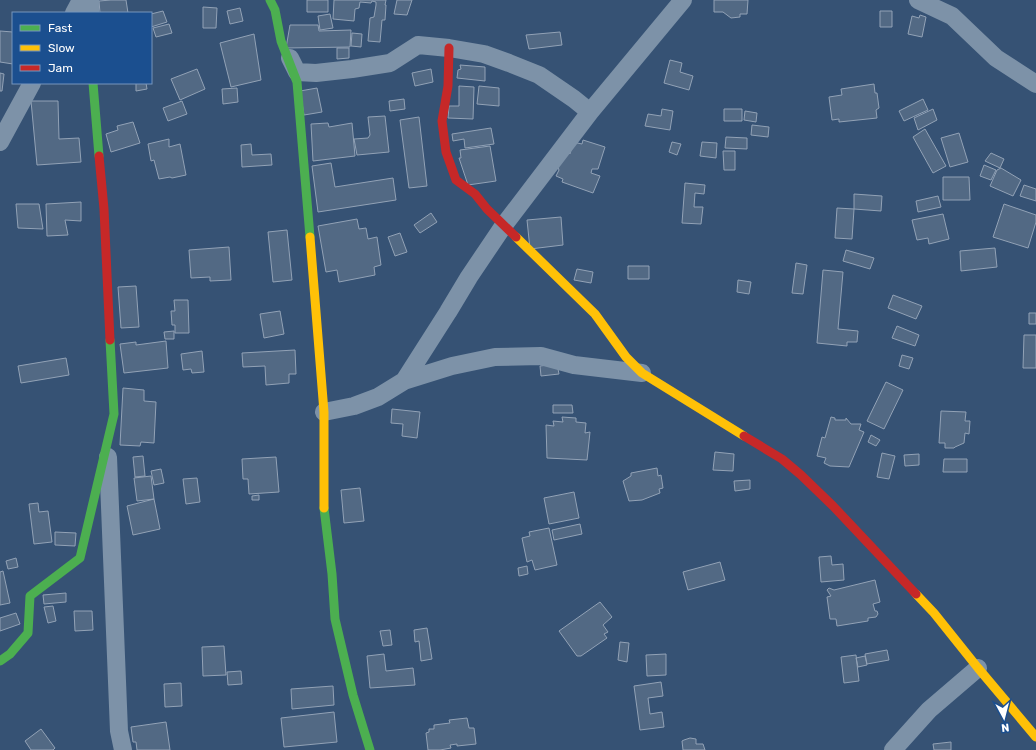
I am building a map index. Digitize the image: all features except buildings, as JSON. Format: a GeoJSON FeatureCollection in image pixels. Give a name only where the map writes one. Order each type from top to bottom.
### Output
{"type":"FeatureCollection","features":[{"type":"Feature","properties":{"kind":"street"},"geometry":{"type":"LineString","coordinates":[[75,12],[81,0]]}},
{"type":"Feature","properties":{"kind":"street"},"geometry":{"type":"LineString","coordinates":[[90,0],[90,12]]}},
{"type":"Feature","properties":{"kind":"street"},"geometry":{"type":"LineString","coordinates":[[270,0],[275,10],[281,41],[296,82],[324,412],[324,513],[332,574],[335,618],[353,695],[370,750]]}},
{"type":"Feature","properties":{"kind":"street"},"geometry":{"type":"LineString","coordinates":[[404,381],[469,277],[504,225],[590,112],[683,0]]}},
{"type":"Feature","properties":{"kind":"street"},"geometry":{"type":"LineString","coordinates":[[918,0],[952,16],[996,58],[1036,84]]}},
{"type":"Feature","properties":{"kind":"street"},"geometry":{"type":"LineString","coordinates":[[281,41],[297,72],[316,73],[390,63],[418,45],[449,48],[484,54],[539,75],[590,112]]}},
{"type":"Feature","properties":{"kind":"street"},"geometry":{"type":"LineString","coordinates":[[449,48],[448,86],[442,121],[446,152],[456,180],[475,194],[487,209],[595,314],[626,357],[642,373],[782,460],[833,506],[934,613],[1036,737]]}},
{"type":"Feature","properties":{"kind":"street"},"geometry":{"type":"LineString","coordinates":[[0,142],[31,84]]}},
{"type":"Feature","properties":{"kind":"street"},"geometry":{"type":"LineString","coordinates":[[0,662],[10,654],[28,633],[30,596],[80,558],[114,414],[104,209],[94,84]]}},
{"type":"Feature","properties":{"kind":"street"},"geometry":{"type":"LineString","coordinates":[[324,412],[354,406],[378,397],[404,381],[452,366],[495,357],[541,356],[574,365],[642,373]]}},
{"type":"Feature","properties":{"kind":"street"},"geometry":{"type":"LineString","coordinates":[[108,440],[119,731],[123,750]]}},
{"type":"Feature","properties":{"kind":"street"},"geometry":{"type":"LineString","coordinates":[[893,750],[929,710],[978,668]]}},
{"type":"Feature","properties":{"kind":"traffic: fast"},"geometry":{"type":"LineString","coordinates":[[270,0],[275,10],[281,41],[297,82],[310,237]]}},
{"type":"Feature","properties":{"kind":"traffic: fast"},"geometry":{"type":"LineString","coordinates":[[93,84],[99,156]]}},
{"type":"Feature","properties":{"kind":"traffic: fast"},"geometry":{"type":"LineString","coordinates":[[0,661],[10,654],[28,633],[30,596],[80,558],[114,414],[110,340]]}},
{"type":"Feature","properties":{"kind":"traffic: fast"},"geometry":{"type":"LineString","coordinates":[[324,508],[332,574],[335,619],[353,695],[370,750]]}},
{"type":"Feature","properties":{"kind":"traffic: slow"},"geometry":{"type":"LineString","coordinates":[[310,237],[324,412],[324,508]]}},
{"type":"Feature","properties":{"kind":"traffic: slow"},"geometry":{"type":"LineString","coordinates":[[516,237],[595,314],[626,357],[642,373],[744,436]]}},
{"type":"Feature","properties":{"kind":"traffic: slow"},"geometry":{"type":"LineString","coordinates":[[916,594],[934,613],[1036,737]]}},
{"type":"Feature","properties":{"kind":"traffic: jam"},"geometry":{"type":"LineString","coordinates":[[449,48],[448,86],[442,121],[446,152],[456,180],[475,194],[487,209],[516,237]]}},
{"type":"Feature","properties":{"kind":"traffic: jam"},"geometry":{"type":"LineString","coordinates":[[99,156],[104,209],[110,340]]}},
{"type":"Feature","properties":{"kind":"traffic: jam"},"geometry":{"type":"LineString","coordinates":[[744,436],[782,459],[801,475],[833,506],[916,594]]}}]}
